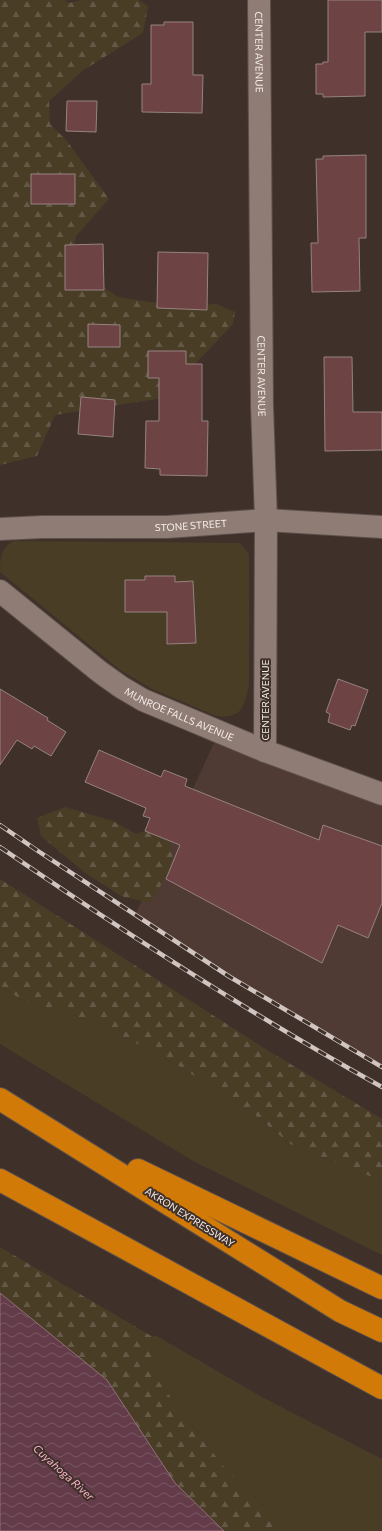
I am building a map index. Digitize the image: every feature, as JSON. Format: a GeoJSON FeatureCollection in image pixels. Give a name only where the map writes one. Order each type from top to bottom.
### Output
{"type":"FeatureCollection","features":[{"type":"Feature","properties":{"kind":"highway","name":"AKRON EXPRESSWAY"},"geometry":{"type":"LineString","coordinates":[[0,1100],[340,1310],[382,1331]]}},
{"type":"Feature","properties":{"kind":"highway"},"geometry":{"type":"LineString","coordinates":[[34,1120],[382,1288]]}},
{"type":"Feature","properties":{"kind":"highway"},"geometry":{"type":"LineString","coordinates":[[0,1180],[376,1385]]}},
{"type":"Feature","properties":{"kind":"street","name":"CENTER AVENUE"},"geometry":{"type":"LineString","coordinates":[[259,0],[262,405],[266,520],[265,751]]}},
{"type":"Feature","properties":{"kind":"street","name":"STONE STREET"},"geometry":{"type":"LineString","coordinates":[[0,529],[42,526],[167,526],[266,520],[382,527]]}},
{"type":"Feature","properties":{"kind":"street","name":"MUNROE FALLS AVENUE"},"geometry":{"type":"LineString","coordinates":[[0,591],[100,672],[143,700],[265,751],[382,794]]}},
{"type":"Feature","properties":{"kind":"shaded area"},"geometry":{"type":"Polygon","coordinates":[[[219,732],[382,794],[382,1065],[370,1060],[230,977],[135,915],[219,732]]]}},
{"type":"Feature","properties":{"kind":"green space"},"geometry":{"type":"Polygon","coordinates":[[[0,0],[65,0],[69,3],[82,0],[139,0],[148,6],[143,33],[82,71],[49,101],[50,124],[67,141],[109,199],[76,236],[70,265],[118,297],[150,302],[198,305],[216,304],[235,312],[233,324],[163,398],[55,415],[37,456],[0,465],[0,0]]]}},
{"type":"Feature","properties":{"kind":"green space"},"geometry":{"type":"Polygon","coordinates":[[[14,541],[240,543],[249,554],[249,686],[243,706],[236,714],[231,716],[216,716],[152,689],[120,670],[0,572],[2,554],[6,547],[14,541]]]}},
{"type":"Feature","properties":{"kind":"green space"},"geometry":{"type":"Polygon","coordinates":[[[65,807],[113,821],[136,834],[145,831],[170,840],[173,863],[151,903],[121,896],[84,872],[41,836],[37,818],[65,807]]]}},
{"type":"Feature","properties":{"kind":"green space"},"geometry":{"type":"Polygon","coordinates":[[[0,879],[272,1053],[382,1119],[382,1181],[290,1144],[255,1115],[179,1066],[96,1022],[23,1001],[0,985],[0,879]]]}},
{"type":"Feature","properties":{"kind":"green space"},"geometry":{"type":"Polygon","coordinates":[[[0,985],[23,1001],[96,1022],[179,1066],[255,1115],[290,1144],[382,1181],[382,1255],[193,1161],[0,1044],[0,985]]]}},
{"type":"Feature","properties":{"kind":"green space"},"geometry":{"type":"Polygon","coordinates":[[[0,1247],[153,1337],[153,1374],[224,1467],[290,1531],[224,1531],[175,1483],[107,1380],[0,1293],[0,1247]]]}},
{"type":"Feature","properties":{"kind":"green space"},"geometry":{"type":"Polygon","coordinates":[[[155,1335],[262,1397],[382,1459],[382,1531],[290,1531],[224,1467],[153,1374],[153,1337],[155,1335]]]}},
{"type":"Feature","properties":{"kind":"water","name":"Cuyahoga River"},"geometry":{"type":"Polygon","coordinates":[[[0,1293],[107,1380],[175,1483],[224,1531],[0,1531],[0,1293]]]}},
{"type":"Feature","properties":{"kind":"building"},"geometry":{"type":"Polygon","coordinates":[[[328,0],[382,0],[382,32],[365,32],[365,96],[323,97],[323,94],[316,94],[316,64],[328,62],[328,0]]]}},
{"type":"Feature","properties":{"kind":"building"},"geometry":{"type":"Polygon","coordinates":[[[164,22],[193,22],[193,75],[203,75],[202,113],[142,112],[142,84],[151,84],[151,25],[164,25],[164,22]]]}},
{"type":"Feature","properties":{"kind":"building"},"geometry":{"type":"Polygon","coordinates":[[[67,101],[97,101],[96,132],[66,131],[67,101]]]}},
{"type":"Feature","properties":{"kind":"building"},"geometry":{"type":"Polygon","coordinates":[[[366,155],[366,238],[359,238],[360,291],[312,292],[311,243],[318,243],[316,159],[323,159],[323,156],[366,155]]]}},
{"type":"Feature","properties":{"kind":"building"},"geometry":{"type":"Polygon","coordinates":[[[31,174],[75,174],[75,204],[31,204],[31,174]]]}},
{"type":"Feature","properties":{"kind":"building"},"geometry":{"type":"Polygon","coordinates":[[[103,244],[104,290],[65,290],[65,245],[103,244]]]}},
{"type":"Feature","properties":{"kind":"building"},"geometry":{"type":"Polygon","coordinates":[[[158,252],[208,253],[207,310],[157,308],[158,252]]]}},
{"type":"Feature","properties":{"kind":"building"},"geometry":{"type":"Polygon","coordinates":[[[88,324],[120,325],[120,347],[88,347],[88,324]]]}},
{"type":"Feature","properties":{"kind":"building"},"geometry":{"type":"Polygon","coordinates":[[[148,351],[186,351],[186,364],[202,364],[202,421],[208,421],[207,476],[160,475],[160,469],[145,468],[146,421],[159,421],[159,378],[148,378],[148,351]]]}},
{"type":"Feature","properties":{"kind":"building"},"geometry":{"type":"Polygon","coordinates":[[[324,357],[352,357],[353,412],[382,412],[382,450],[325,451],[324,357]]]}},
{"type":"Feature","properties":{"kind":"building"},"geometry":{"type":"Polygon","coordinates":[[[81,397],[115,400],[113,437],[78,434],[81,397]]]}},
{"type":"Feature","properties":{"kind":"building"},"geometry":{"type":"Polygon","coordinates":[[[145,576],[175,576],[175,582],[193,581],[196,643],[167,644],[167,612],[125,612],[125,580],[145,580],[145,576]]]}},
{"type":"Feature","properties":{"kind":"building"},"geometry":{"type":"Polygon","coordinates":[[[338,679],[368,690],[355,726],[352,725],[350,730],[328,722],[330,714],[326,712],[338,679]]]}},
{"type":"Feature","properties":{"kind":"building"},"geometry":{"type":"Polygon","coordinates":[[[0,689],[48,718],[47,720],[66,732],[51,756],[34,746],[32,749],[17,740],[0,765],[0,689]]]}},
{"type":"Feature","properties":{"kind":"building"},"geometry":{"type":"Polygon","coordinates":[[[99,750],[161,777],[164,770],[187,779],[185,786],[319,840],[323,825],[382,846],[382,903],[368,938],[338,925],[322,963],[166,879],[180,845],[145,831],[150,818],[143,816],[146,808],[85,782],[99,750]]]}},
{"type":"Feature","properties":{"kind":"railway"},"geometry":{"type":"LineString","coordinates":[[0,825],[230,977],[382,1067]]}},
{"type":"Feature","properties":{"kind":"railway"},"geometry":{"type":"LineString","coordinates":[[0,847],[188,972],[284,1031],[382,1087]]}}]}
